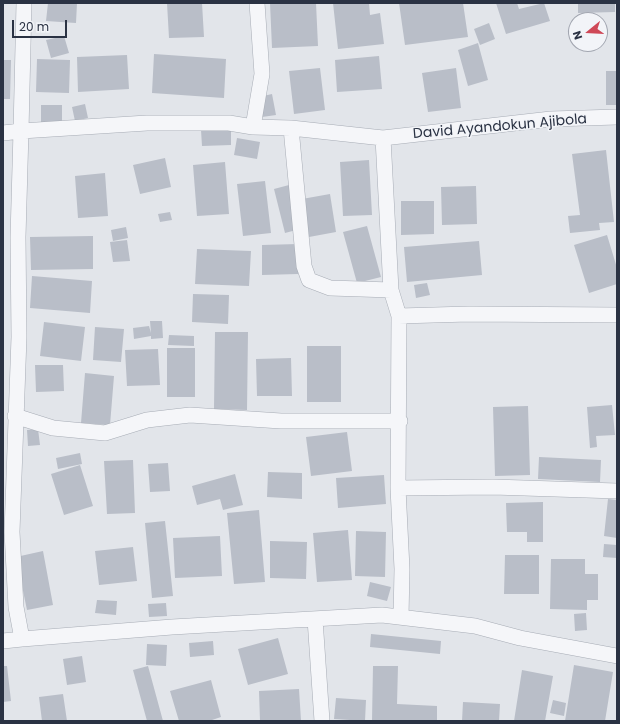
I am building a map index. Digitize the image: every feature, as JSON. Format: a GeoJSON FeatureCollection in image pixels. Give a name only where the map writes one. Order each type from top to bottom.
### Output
{"type":"FeatureCollection","features":[{"type":"Feature","properties":{"kind":"street"},"geometry":{"type":"LineString","coordinates":[[22,639],[16,607],[12,532],[19,337],[18,237],[24,3]]}},
{"type":"Feature","properties":{"kind":"street"},"geometry":{"type":"LineString","coordinates":[[253,127],[262,74],[257,3]]}},
{"type":"Feature","properties":{"kind":"street","name":"David Ayandokun Ajibola"},"geometry":{"type":"LineString","coordinates":[[3,132],[147,122],[229,123],[253,127],[291,128],[383,138],[551,119],[617,117]]}},
{"type":"Feature","properties":{"kind":"street"},"geometry":{"type":"LineString","coordinates":[[291,128],[304,266],[309,280],[330,288],[391,290]]}},
{"type":"Feature","properties":{"kind":"street"},"geometry":{"type":"LineString","coordinates":[[383,138],[391,290],[400,316],[400,421],[398,488],[402,569],[401,617]]}},
{"type":"Feature","properties":{"kind":"street"},"geometry":{"type":"LineString","coordinates":[[400,316],[469,314],[617,315]]}},
{"type":"Feature","properties":{"kind":"street"},"geometry":{"type":"LineString","coordinates":[[15,416],[53,428],[105,433],[147,420],[190,415],[281,420],[400,421]]}},
{"type":"Feature","properties":{"kind":"street"},"geometry":{"type":"LineString","coordinates":[[398,488],[493,487],[617,491]]}},
{"type":"Feature","properties":{"kind":"street"},"geometry":{"type":"LineString","coordinates":[[3,641],[172,627],[382,614],[475,626],[520,638],[617,656]]}},
{"type":"Feature","properties":{"kind":"street"},"geometry":{"type":"LineString","coordinates":[[314,618],[322,721]]}},
{"type":"Feature","properties":{"kind":"building"},"geometry":{"type":"Polygon","coordinates":[[[48,3],[77,3],[76,23],[46,21],[48,3]]]}},
{"type":"Feature","properties":{"kind":"building"},"geometry":{"type":"Polygon","coordinates":[[[167,3],[202,3],[204,37],[169,38],[167,3]]]}},
{"type":"Feature","properties":{"kind":"building"},"geometry":{"type":"Polygon","coordinates":[[[270,3],[316,3],[318,46],[272,48],[270,3]]]}},
{"type":"Feature","properties":{"kind":"building"},"geometry":{"type":"Polygon","coordinates":[[[333,3],[369,3],[370,15],[380,13],[384,44],[338,49],[333,3]]]}},
{"type":"Feature","properties":{"kind":"building"},"geometry":{"type":"Polygon","coordinates":[[[399,3],[463,3],[468,37],[405,45],[399,3]]]}},
{"type":"Feature","properties":{"kind":"building"},"geometry":{"type":"Polygon","coordinates":[[[496,3],[517,3],[519,9],[544,3],[550,21],[506,34],[496,3]]]}},
{"type":"Feature","properties":{"kind":"building"},"geometry":{"type":"Polygon","coordinates":[[[578,3],[615,3],[615,12],[578,12],[578,3]]]}},
{"type":"Feature","properties":{"kind":"building"},"geometry":{"type":"Polygon","coordinates":[[[489,23],[495,39],[480,45],[474,29],[489,23]]]}},
{"type":"Feature","properties":{"kind":"building"},"geometry":{"type":"Polygon","coordinates":[[[64,36],[69,53],[51,58],[46,40],[64,36]]]}},
{"type":"Feature","properties":{"kind":"building"},"geometry":{"type":"Polygon","coordinates":[[[478,43],[488,80],[468,86],[458,50],[478,43]]]}},
{"type":"Feature","properties":{"kind":"building"},"geometry":{"type":"Polygon","coordinates":[[[154,54],[226,59],[224,98],[152,93],[154,54]]]}},
{"type":"Feature","properties":{"kind":"building"},"geometry":{"type":"Polygon","coordinates":[[[127,55],[129,89],[78,92],[77,57],[127,55]]]}},
{"type":"Feature","properties":{"kind":"building"},"geometry":{"type":"Polygon","coordinates":[[[379,56],[382,89],[337,92],[335,60],[379,56]]]}},
{"type":"Feature","properties":{"kind":"building"},"geometry":{"type":"Polygon","coordinates":[[[37,59],[70,60],[69,93],[36,92],[37,59]]]}},
{"type":"Feature","properties":{"kind":"building"},"geometry":{"type":"Polygon","coordinates":[[[3,60],[11,60],[10,99],[3,99],[3,60]]]}},
{"type":"Feature","properties":{"kind":"building"},"geometry":{"type":"Polygon","coordinates":[[[320,68],[325,110],[294,114],[289,71],[320,68]]]}},
{"type":"Feature","properties":{"kind":"building"},"geometry":{"type":"Polygon","coordinates":[[[456,68],[461,108],[428,112],[422,73],[456,68]]]}},
{"type":"Feature","properties":{"kind":"building"},"geometry":{"type":"Polygon","coordinates":[[[606,71],[617,71],[617,105],[606,105],[606,71]]]}},
{"type":"Feature","properties":{"kind":"building"},"geometry":{"type":"Polygon","coordinates":[[[272,94],[276,115],[262,117],[259,97],[272,94]]]}},
{"type":"Feature","properties":{"kind":"building"},"geometry":{"type":"Polygon","coordinates":[[[85,104],[88,118],[75,121],[72,107],[85,104]]]}},
{"type":"Feature","properties":{"kind":"building"},"geometry":{"type":"Polygon","coordinates":[[[41,105],[62,105],[62,122],[41,122],[41,105]]]}},
{"type":"Feature","properties":{"kind":"building"},"geometry":{"type":"Polygon","coordinates":[[[201,130],[231,130],[231,145],[202,146],[201,130]]]}},
{"type":"Feature","properties":{"kind":"building"},"geometry":{"type":"Polygon","coordinates":[[[237,138],[260,142],[257,159],[234,155],[237,138]]]}},
{"type":"Feature","properties":{"kind":"building"},"geometry":{"type":"Polygon","coordinates":[[[606,150],[614,222],[599,223],[600,230],[570,233],[568,216],[580,215],[572,154],[606,150]]]}},
{"type":"Feature","properties":{"kind":"building"},"geometry":{"type":"Polygon","coordinates":[[[165,158],[171,187],[140,194],[133,165],[165,158]]]}},
{"type":"Feature","properties":{"kind":"building"},"geometry":{"type":"Polygon","coordinates":[[[369,160],[372,215],[343,216],[340,162],[369,160]]]}},
{"type":"Feature","properties":{"kind":"building"},"geometry":{"type":"Polygon","coordinates":[[[225,162],[229,214],[197,216],[193,165],[225,162]]]}},
{"type":"Feature","properties":{"kind":"building"},"geometry":{"type":"Polygon","coordinates":[[[105,173],[108,216],[78,218],[75,176],[105,173]]]}},
{"type":"Feature","properties":{"kind":"building"},"geometry":{"type":"Polygon","coordinates":[[[265,181],[271,233],[243,236],[237,184],[265,181]]]}},
{"type":"Feature","properties":{"kind":"building"},"geometry":{"type":"Polygon","coordinates":[[[289,185],[300,229],[285,233],[274,189],[289,185]]]}},
{"type":"Feature","properties":{"kind":"building"},"geometry":{"type":"Polygon","coordinates":[[[476,186],[477,224],[442,225],[441,187],[476,186]]]}},
{"type":"Feature","properties":{"kind":"building"},"geometry":{"type":"Polygon","coordinates":[[[330,194],[336,232],[309,237],[302,199],[330,194]]]}},
{"type":"Feature","properties":{"kind":"building"},"geometry":{"type":"Polygon","coordinates":[[[401,201],[434,201],[434,234],[401,235],[401,201]]]}},
{"type":"Feature","properties":{"kind":"building"},"geometry":{"type":"Polygon","coordinates":[[[170,212],[172,220],[160,222],[158,214],[170,212]]]}},
{"type":"Feature","properties":{"kind":"building"},"geometry":{"type":"Polygon","coordinates":[[[367,226],[381,277],[357,283],[343,232],[367,226]]]}},
{"type":"Feature","properties":{"kind":"building"},"geometry":{"type":"Polygon","coordinates":[[[126,227],[128,238],[113,241],[111,230],[126,227]]]}},
{"type":"Feature","properties":{"kind":"building"},"geometry":{"type":"Polygon","coordinates":[[[607,235],[617,268],[617,284],[589,293],[574,245],[607,235]]]}},
{"type":"Feature","properties":{"kind":"building"},"geometry":{"type":"Polygon","coordinates":[[[93,236],[93,269],[31,270],[30,237],[93,236]]]}},
{"type":"Feature","properties":{"kind":"building"},"geometry":{"type":"Polygon","coordinates":[[[127,240],[130,261],[113,262],[110,242],[127,240]]]}},
{"type":"Feature","properties":{"kind":"building"},"geometry":{"type":"Polygon","coordinates":[[[479,241],[482,275],[407,282],[404,247],[479,241]]]}},
{"type":"Feature","properties":{"kind":"building"},"geometry":{"type":"Polygon","coordinates":[[[298,244],[298,274],[262,275],[262,245],[298,244]]]}},
{"type":"Feature","properties":{"kind":"building"},"geometry":{"type":"Polygon","coordinates":[[[197,249],[251,251],[249,286],[195,284],[197,249]]]}},
{"type":"Feature","properties":{"kind":"building"},"geometry":{"type":"Polygon","coordinates":[[[32,276],[92,281],[90,313],[30,308],[32,276]]]}},
{"type":"Feature","properties":{"kind":"building"},"geometry":{"type":"Polygon","coordinates":[[[427,283],[430,295],[416,298],[414,285],[427,283]]]}},
{"type":"Feature","properties":{"kind":"building"},"geometry":{"type":"Polygon","coordinates":[[[193,294],[229,295],[228,324],[192,322],[193,294]]]}},
{"type":"Feature","properties":{"kind":"building"},"geometry":{"type":"Polygon","coordinates":[[[150,321],[162,321],[163,338],[151,339],[151,336],[134,339],[133,328],[149,326],[151,333],[150,321]]]}},
{"type":"Feature","properties":{"kind":"building"},"geometry":{"type":"Polygon","coordinates":[[[44,322],[85,327],[81,361],[40,356],[44,322]]]}},
{"type":"Feature","properties":{"kind":"building"},"geometry":{"type":"Polygon","coordinates":[[[95,327],[124,329],[121,362],[93,360],[95,327]]]}},
{"type":"Feature","properties":{"kind":"building"},"geometry":{"type":"Polygon","coordinates":[[[215,332],[248,332],[247,410],[214,409],[215,332]]]}},
{"type":"Feature","properties":{"kind":"building"},"geometry":{"type":"Polygon","coordinates":[[[169,335],[194,336],[194,346],[168,345],[169,335]]]}},
{"type":"Feature","properties":{"kind":"building"},"geometry":{"type":"Polygon","coordinates":[[[307,346],[341,346],[341,402],[307,402],[307,346]]]}},
{"type":"Feature","properties":{"kind":"building"},"geometry":{"type":"Polygon","coordinates":[[[167,348],[195,348],[195,397],[167,397],[167,348]]]}},
{"type":"Feature","properties":{"kind":"building"},"geometry":{"type":"Polygon","coordinates":[[[158,349],[160,385],[127,386],[125,350],[158,349]]]}},
{"type":"Feature","properties":{"kind":"building"},"geometry":{"type":"Polygon","coordinates":[[[291,358],[292,396],[257,396],[256,359],[291,358]]]}},
{"type":"Feature","properties":{"kind":"building"},"geometry":{"type":"Polygon","coordinates":[[[35,365],[63,365],[64,391],[36,392],[35,365]]]}},
{"type":"Feature","properties":{"kind":"building"},"geometry":{"type":"Polygon","coordinates":[[[85,373],[114,376],[110,425],[81,423],[85,373]]]}},
{"type":"Feature","properties":{"kind":"building"},"geometry":{"type":"Polygon","coordinates":[[[612,405],[615,435],[596,436],[597,447],[590,448],[587,407],[612,405]]]}},
{"type":"Feature","properties":{"kind":"building"},"geometry":{"type":"Polygon","coordinates":[[[528,406],[530,475],[495,476],[493,407],[528,406]]]}},
{"type":"Feature","properties":{"kind":"building"},"geometry":{"type":"Polygon","coordinates":[[[38,429],[40,445],[28,446],[27,430],[38,429]]]}},
{"type":"Feature","properties":{"kind":"building"},"geometry":{"type":"Polygon","coordinates":[[[347,432],[352,471],[311,476],[306,437],[347,432]]]}},
{"type":"Feature","properties":{"kind":"building"},"geometry":{"type":"Polygon","coordinates":[[[80,453],[82,464],[58,469],[56,458],[80,453]]]}},
{"type":"Feature","properties":{"kind":"building"},"geometry":{"type":"Polygon","coordinates":[[[539,457],[601,460],[600,482],[538,479],[539,457]]]}},
{"type":"Feature","properties":{"kind":"building"},"geometry":{"type":"Polygon","coordinates":[[[133,460],[135,513],[107,514],[104,461],[133,460]]]}},
{"type":"Feature","properties":{"kind":"building"},"geometry":{"type":"Polygon","coordinates":[[[168,463],[170,491],[150,492],[148,464],[168,463]]]}},
{"type":"Feature","properties":{"kind":"building"},"geometry":{"type":"Polygon","coordinates":[[[80,465],[93,506],[64,515],[51,474],[80,465]]]}},
{"type":"Feature","properties":{"kind":"building"},"geometry":{"type":"Polygon","coordinates":[[[268,472],[302,473],[302,499],[267,497],[268,472]]]}},
{"type":"Feature","properties":{"kind":"building"},"geometry":{"type":"Polygon","coordinates":[[[235,474],[243,505],[223,510],[220,499],[197,505],[192,486],[235,474]]]}},
{"type":"Feature","properties":{"kind":"building"},"geometry":{"type":"Polygon","coordinates":[[[384,475],[386,504],[338,508],[336,478],[384,475]]]}},
{"type":"Feature","properties":{"kind":"building"},"geometry":{"type":"Polygon","coordinates":[[[608,499],[617,500],[617,538],[604,536],[608,499]]]}},
{"type":"Feature","properties":{"kind":"building"},"geometry":{"type":"Polygon","coordinates":[[[543,502],[543,542],[527,542],[527,532],[507,532],[506,503],[543,502]]]}},
{"type":"Feature","properties":{"kind":"building"},"geometry":{"type":"Polygon","coordinates":[[[259,510],[265,582],[234,584],[227,513],[259,510]]]}},
{"type":"Feature","properties":{"kind":"building"},"geometry":{"type":"Polygon","coordinates":[[[165,521],[173,596],[152,598],[145,523],[165,521]]]}},
{"type":"Feature","properties":{"kind":"building"},"geometry":{"type":"Polygon","coordinates":[[[348,530],[352,580],[317,582],[313,533],[348,530]]]}},
{"type":"Feature","properties":{"kind":"building"},"geometry":{"type":"Polygon","coordinates":[[[356,531],[386,532],[385,577],[355,576],[356,531]]]}},
{"type":"Feature","properties":{"kind":"building"},"geometry":{"type":"Polygon","coordinates":[[[220,536],[222,576],[175,578],[173,538],[220,536]]]}},
{"type":"Feature","properties":{"kind":"building"},"geometry":{"type":"Polygon","coordinates":[[[270,541],[307,542],[306,579],[270,578],[270,541]]]}},
{"type":"Feature","properties":{"kind":"building"},"geometry":{"type":"Polygon","coordinates":[[[604,544],[617,545],[617,558],[603,557],[604,544]]]}},
{"type":"Feature","properties":{"kind":"building"},"geometry":{"type":"Polygon","coordinates":[[[133,547],[137,581],[99,585],[95,551],[133,547]]]}},
{"type":"Feature","properties":{"kind":"building"},"geometry":{"type":"Polygon","coordinates":[[[43,551],[53,605],[27,610],[16,557],[43,551]]]}},
{"type":"Feature","properties":{"kind":"building"},"geometry":{"type":"Polygon","coordinates":[[[505,555],[539,555],[539,594],[504,594],[505,555]]]}},
{"type":"Feature","properties":{"kind":"building"},"geometry":{"type":"Polygon","coordinates":[[[551,559],[585,559],[585,574],[598,574],[598,600],[587,600],[587,610],[550,609],[551,559]]]}},
{"type":"Feature","properties":{"kind":"building"},"geometry":{"type":"Polygon","coordinates":[[[370,582],[391,587],[387,601],[367,596],[370,582]]]}},
{"type":"Feature","properties":{"kind":"building"},"geometry":{"type":"Polygon","coordinates":[[[97,600],[117,601],[116,615],[95,613],[97,600]]]}},
{"type":"Feature","properties":{"kind":"building"},"geometry":{"type":"Polygon","coordinates":[[[166,603],[167,616],[149,617],[148,604],[166,603]]]}},
{"type":"Feature","properties":{"kind":"building"},"geometry":{"type":"Polygon","coordinates":[[[586,613],[587,630],[575,631],[574,614],[586,613]]]}},
{"type":"Feature","properties":{"kind":"building"},"geometry":{"type":"Polygon","coordinates":[[[371,634],[441,641],[440,654],[370,647],[371,634]]]}},
{"type":"Feature","properties":{"kind":"building"},"geometry":{"type":"Polygon","coordinates":[[[278,638],[288,674],[248,685],[238,649],[278,638]]]}},
{"type":"Feature","properties":{"kind":"building"},"geometry":{"type":"Polygon","coordinates":[[[213,641],[214,655],[190,657],[189,643],[213,641]]]}},
{"type":"Feature","properties":{"kind":"building"},"geometry":{"type":"Polygon","coordinates":[[[147,644],[167,645],[166,666],[146,665],[147,644]]]}},
{"type":"Feature","properties":{"kind":"building"},"geometry":{"type":"Polygon","coordinates":[[[82,656],[86,682],[67,685],[63,659],[82,656]]]}},
{"type":"Feature","properties":{"kind":"building"},"geometry":{"type":"Polygon","coordinates":[[[574,665],[613,672],[605,721],[565,721],[574,665]]]}},
{"type":"Feature","properties":{"kind":"building"},"geometry":{"type":"Polygon","coordinates":[[[3,666],[7,666],[11,701],[3,702],[3,666]]]}},
{"type":"Feature","properties":{"kind":"building"},"geometry":{"type":"Polygon","coordinates":[[[148,666],[163,721],[147,721],[133,670],[148,666]]]}},
{"type":"Feature","properties":{"kind":"building"},"geometry":{"type":"Polygon","coordinates":[[[373,666],[398,666],[397,704],[437,706],[437,721],[372,721],[373,666]]]}},
{"type":"Feature","properties":{"kind":"building"},"geometry":{"type":"Polygon","coordinates":[[[522,670],[553,676],[545,721],[514,721],[522,670]]]}},
{"type":"Feature","properties":{"kind":"building"},"geometry":{"type":"Polygon","coordinates":[[[211,680],[221,717],[209,721],[179,721],[170,691],[211,680]]]}},
{"type":"Feature","properties":{"kind":"building"},"geometry":{"type":"Polygon","coordinates":[[[299,689],[301,721],[260,721],[259,691],[299,689]]]}},
{"type":"Feature","properties":{"kind":"building"},"geometry":{"type":"Polygon","coordinates":[[[63,694],[67,721],[42,721],[39,697],[63,694]]]}},
{"type":"Feature","properties":{"kind":"building"},"geometry":{"type":"Polygon","coordinates":[[[336,698],[366,700],[365,721],[334,719],[336,698]]]}},
{"type":"Feature","properties":{"kind":"building"},"geometry":{"type":"Polygon","coordinates":[[[553,700],[566,703],[564,716],[550,713],[553,700]]]}},
{"type":"Feature","properties":{"kind":"building"},"geometry":{"type":"Polygon","coordinates":[[[463,702],[500,704],[499,721],[462,721],[463,702]]]}}]}
